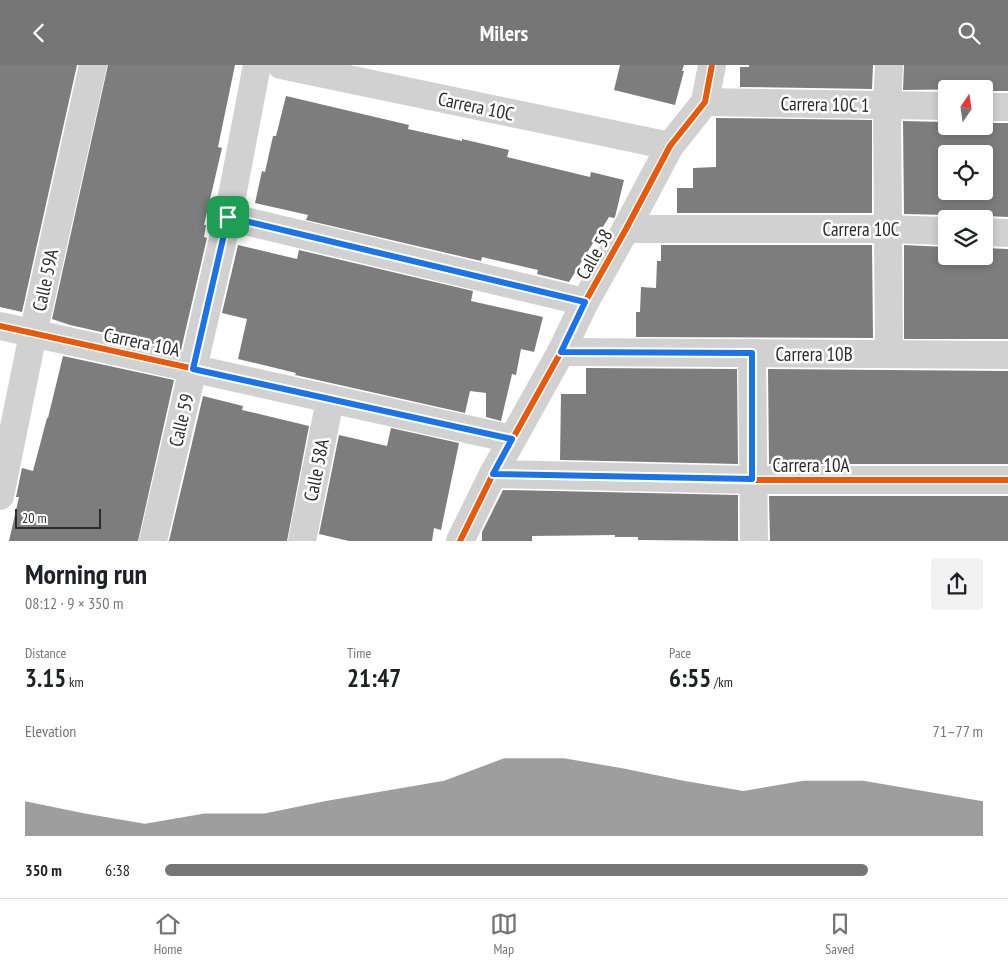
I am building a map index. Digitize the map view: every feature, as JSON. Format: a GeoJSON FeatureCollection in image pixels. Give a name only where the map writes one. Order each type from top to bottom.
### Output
{"type":"FeatureCollection","features":[{"type":"Feature","properties":{"kind":"street","name":"Calle 59A"},"geometry":{"type":"LineString","coordinates":[[0,496],[33,334],[93,65]]}},
{"type":"Feature","properties":{"kind":"street","name":"Calle 59"},"geometry":{"type":"LineString","coordinates":[[152,541],[228,217],[257,65]]}},
{"type":"Feature","properties":{"kind":"street","name":"Carrera 10C"},"geometry":{"type":"LineString","coordinates":[[282,65],[670,146]]}},
{"type":"Feature","properties":{"kind":"street","name":"Calle 58"},"geometry":{"type":"LineString","coordinates":[[460,541],[493,474],[561,352],[585,302],[670,146],[705,102],[712,65]]}},
{"type":"Feature","properties":{"kind":"street"},"geometry":{"type":"LineString","coordinates":[[889,65],[887,105],[889,354]]}},
{"type":"Feature","properties":{"kind":"street","name":"Carrera 10C 1"},"geometry":{"type":"LineString","coordinates":[[705,102],[938,106]]}},
{"type":"Feature","properties":{"kind":"street"},"geometry":{"type":"LineString","coordinates":[[993,107],[1008,107]]}},
{"type":"Feature","properties":{"kind":"street"},"geometry":{"type":"LineString","coordinates":[[228,217],[585,302]]}},
{"type":"Feature","properties":{"kind":"street","name":"Carrera 10C"},"geometry":{"type":"LineString","coordinates":[[626,229],[938,231]]}},
{"type":"Feature","properties":{"kind":"street"},"geometry":{"type":"LineString","coordinates":[[993,232],[1008,233]]}},
{"type":"Feature","properties":{"kind":"street","name":"Carrera 10A"},"geometry":{"type":"LineString","coordinates":[[0,326],[512,439]]}},
{"type":"Feature","properties":{"kind":"street","name":"Carrera 10B"},"geometry":{"type":"LineString","coordinates":[[561,352],[1008,355]]}},
{"type":"Feature","properties":{"kind":"street"},"geometry":{"type":"LineString","coordinates":[[752,353],[754,541]]}},
{"type":"Feature","properties":{"kind":"street","name":"Calle 58A"},"geometry":{"type":"LineString","coordinates":[[302,541],[330,400]]}},
{"type":"Feature","properties":{"kind":"street","name":"Carrera 10A"},"geometry":{"type":"LineString","coordinates":[[493,474],[752,479],[1008,480]]}},
{"type":"Feature","properties":{"kind":"building"},"geometry":{"type":"Polygon","coordinates":[[[0,65],[77,65],[22,312],[0,307],[0,65]]]}},
{"type":"Feature","properties":{"kind":"building"},"geometry":{"type":"Polygon","coordinates":[[[108,65],[235,65],[218,147],[222,148],[204,225],[206,225],[204,237],[207,238],[181,350],[70,325],[52,319],[108,65]]]}},
{"type":"Feature","properties":{"kind":"building"},"geometry":{"type":"Polygon","coordinates":[[[620,65],[684,65],[675,105],[614,90],[620,65]]]}},
{"type":"Feature","properties":{"kind":"building"},"geometry":{"type":"Polygon","coordinates":[[[749,65],[873,65],[872,89],[740,87],[740,67],[749,67],[749,65]]]}},
{"type":"Feature","properties":{"kind":"building"},"geometry":{"type":"Polygon","coordinates":[[[904,65],[1008,65],[1008,91],[993,91],[993,80],[938,80],[938,90],[903,90],[904,65]]]}},
{"type":"Feature","properties":{"kind":"building"},"geometry":{"type":"Polygon","coordinates":[[[286,96],[409,125],[408,129],[509,150],[507,157],[590,177],[591,172],[624,180],[615,217],[609,217],[569,282],[537,274],[538,270],[482,257],[481,261],[306,220],[308,215],[255,203],[262,171],[265,172],[273,136],[276,136],[286,96]]]}},
{"type":"Feature","properties":{"kind":"building"},"geometry":{"type":"Polygon","coordinates":[[[716,118],[872,120],[872,213],[677,213],[677,188],[693,188],[693,168],[716,167],[716,118]]]}},
{"type":"Feature","properties":{"kind":"building"},"geometry":{"type":"Polygon","coordinates":[[[903,121],[938,122],[938,135],[993,135],[993,123],[1008,123],[1008,217],[993,216],[993,210],[938,210],[938,215],[904,214],[903,121]]]}},
{"type":"Feature","properties":{"kind":"building"},"geometry":{"type":"Polygon","coordinates":[[[238,245],[297,259],[299,250],[473,291],[471,301],[543,317],[534,352],[521,349],[516,375],[512,374],[501,421],[486,417],[486,393],[470,391],[465,413],[295,375],[296,373],[238,359],[247,319],[222,313],[238,245]]]}},
{"type":"Feature","properties":{"kind":"building"},"geometry":{"type":"Polygon","coordinates":[[[661,245],[872,245],[873,338],[636,337],[636,312],[640,312],[641,287],[656,288],[657,261],[661,261],[661,245]]]}},
{"type":"Feature","properties":{"kind":"building"},"geometry":{"type":"Polygon","coordinates":[[[904,245],[938,247],[938,265],[993,265],[993,248],[1008,249],[1008,339],[904,339],[904,245]]]}},
{"type":"Feature","properties":{"kind":"building"},"geometry":{"type":"Polygon","coordinates":[[[63,356],[174,380],[138,541],[9,541],[19,497],[16,497],[22,468],[33,471],[63,356]]]}},
{"type":"Feature","properties":{"kind":"building"},"geometry":{"type":"Polygon","coordinates":[[[586,368],[737,369],[738,464],[560,460],[561,394],[586,394],[586,368]]]}},
{"type":"Feature","properties":{"kind":"building"},"geometry":{"type":"Polygon","coordinates":[[[768,369],[1008,371],[1008,464],[769,464],[768,369]]]}},
{"type":"Feature","properties":{"kind":"building"},"geometry":{"type":"Polygon","coordinates":[[[203,396],[243,406],[242,410],[309,426],[287,541],[169,541],[203,396]]]}},
{"type":"Feature","properties":{"kind":"building"},"geometry":{"type":"Polygon","coordinates":[[[391,428],[459,443],[441,530],[434,528],[432,541],[349,541],[319,534],[339,435],[387,446],[391,428]]]}},
{"type":"Feature","properties":{"kind":"building"},"geometry":{"type":"Polygon","coordinates":[[[503,490],[738,495],[738,541],[638,540],[638,537],[615,537],[615,535],[532,536],[532,541],[482,541],[482,532],[503,490]]]}},
{"type":"Feature","properties":{"kind":"building"},"geometry":{"type":"Polygon","coordinates":[[[769,496],[1008,496],[1008,541],[770,541],[769,496]]]}},
{"type":"Feature","properties":{"kind":"cycle path"},"geometry":{"type":"LineString","coordinates":[[460,541],[493,474],[561,352],[585,302],[670,146],[705,102],[712,65]]}},
{"type":"Feature","properties":{"kind":"cycle path"},"geometry":{"type":"LineString","coordinates":[[0,326],[512,439]]}},
{"type":"Feature","properties":{"kind":"cycle path"},"geometry":{"type":"LineString","coordinates":[[493,474],[752,480],[1008,480]]}},
{"type":"Feature","properties":{"kind":"route"},"geometry":{"type":"LineString","coordinates":[[228,217],[585,302],[561,352],[752,353],[752,479],[493,474],[512,439],[193,369],[228,217]]}}]}
